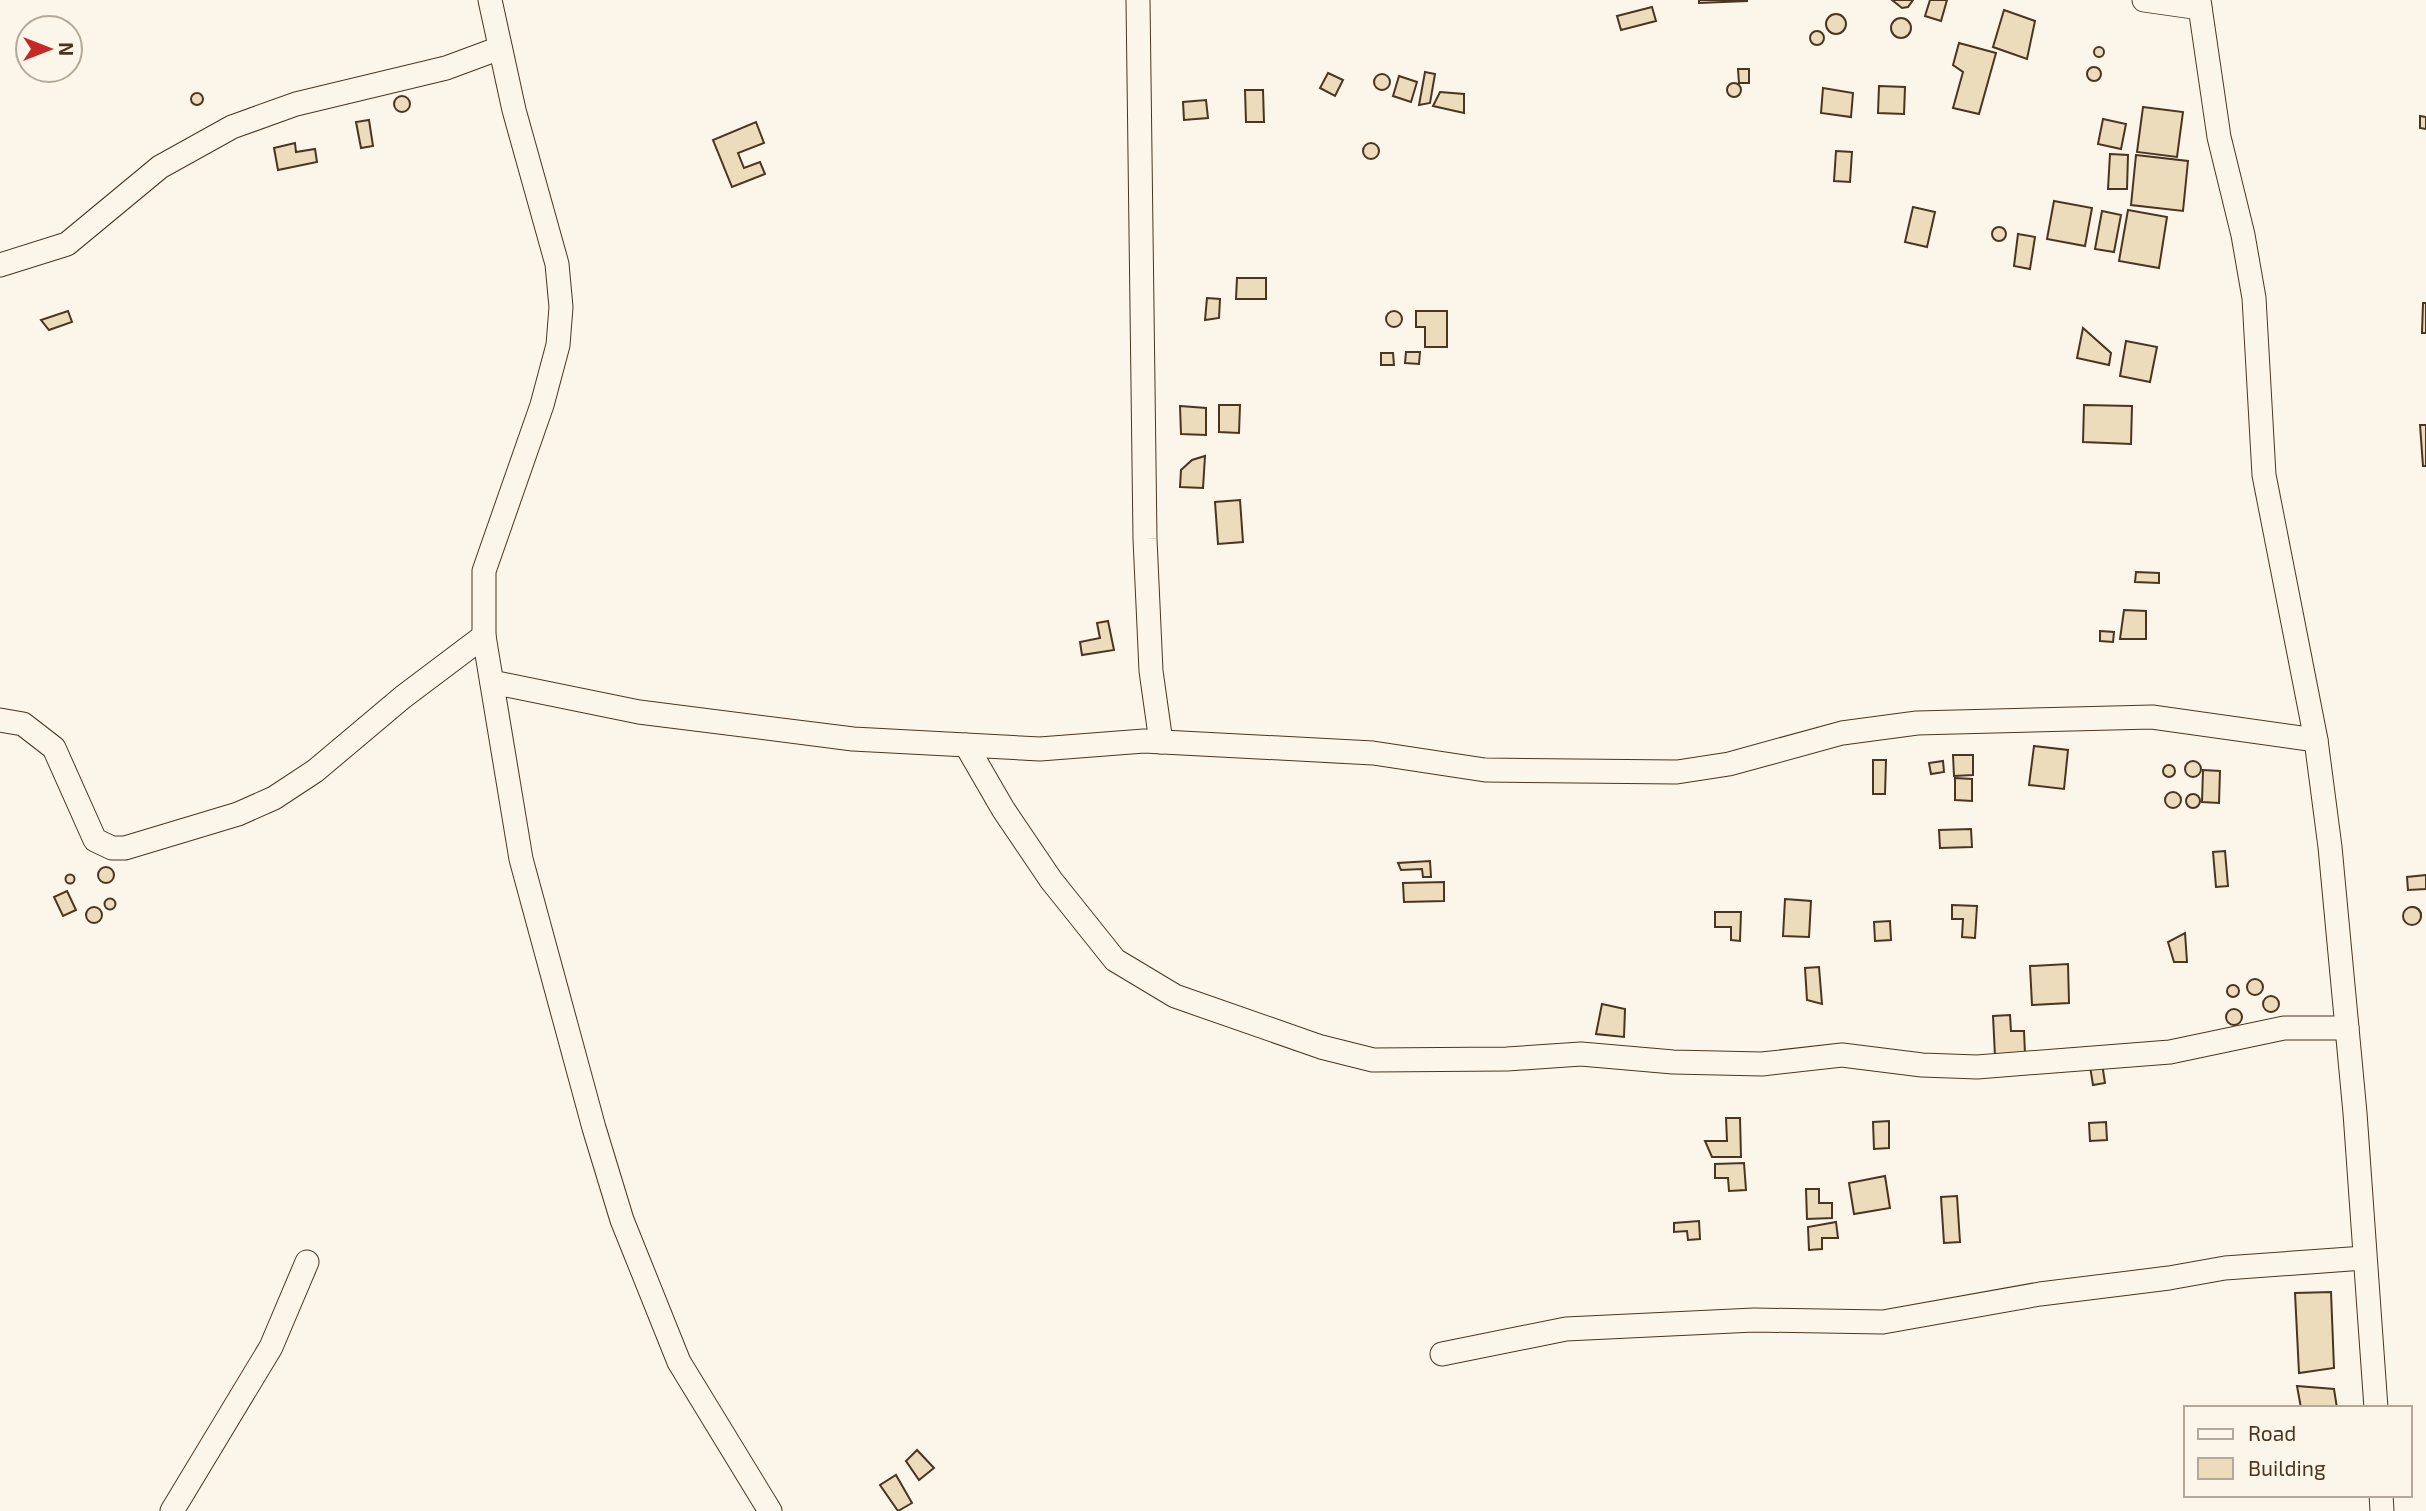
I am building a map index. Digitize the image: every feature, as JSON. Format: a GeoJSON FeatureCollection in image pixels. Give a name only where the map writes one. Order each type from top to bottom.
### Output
{"type":"FeatureCollection","features":[{"type":"Feature","properties":{"kind":"street"},"geometry":{"type":"LineString","coordinates":[[490,0],[500,48],[557,264],[561,307],[558,345],[542,405],[484,571],[484,636],[521,859],[594,1128],[622,1220],[679,1362],[770,1511]]}},
{"type":"Feature","properties":{"kind":"street"},"geometry":{"type":"LineString","coordinates":[[1138,0],[1145,539],[1151,671],[1161,742]]}},
{"type":"Feature","properties":{"kind":"street"},"geometry":{"type":"LineString","coordinates":[[2144,0],[2199,4],[2219,137],[2244,234],[2254,298],[2264,475],[2316,740],[2347,1028],[2376,1406]]}},
{"type":"Feature","properties":{"kind":"street"},"geometry":{"type":"LineString","coordinates":[[0,265],[67,244],[160,167],[232,127],[296,104],[446,68],[500,48]]}},
{"type":"Feature","properties":{"kind":"street"},"geometry":{"type":"LineString","coordinates":[[0,720],[23,724],[54,748],[95,840],[112,848],[125,848],[238,814],[274,797],[315,771],[403,697],[484,636]]}},
{"type":"Feature","properties":{"kind":"street"},"geometry":{"type":"LineString","coordinates":[[492,682],[639,712],[853,739],[1040,749],[1161,742],[1373,753],[1485,770],[1677,772],[1729,764],[1842,733],[1917,723],[2152,717],[2316,740]]}},
{"type":"Feature","properties":{"kind":"street"},"geometry":{"type":"LineString","coordinates":[[966,745],[1003,809],[1051,880],[1115,960],[1175,996],[1321,1047],[1373,1060],[1507,1059],[1581,1054],[1673,1062],[1762,1064],[1842,1055],[1922,1065],[1987,1066],[2170,1052],[2284,1028],[2347,1028]]}},
{"type":"Feature","properties":{"kind":"street"},"geometry":{"type":"LineString","coordinates":[[1442,1354],[1566,1329],[1754,1320],[1883,1322],[2040,1294],[2169,1278],[2225,1268],[2364,1258]]}},
{"type":"Feature","properties":{"kind":"street"},"geometry":{"type":"LineString","coordinates":[[172,1511],[271,1347],[307,1262]]}},
{"type":"Feature","properties":{"kind":"building"},"geometry":{"type":"Polygon","coordinates":[[[1699,0],[1747,0],[1747,1],[1699,3],[1699,0]]]}},
{"type":"Feature","properties":{"kind":"building"},"geometry":{"type":"Polygon","coordinates":[[[1892,0],[1913,0],[1908,7],[1902,8],[1892,0]]]}},
{"type":"Feature","properties":{"kind":"building"},"geometry":{"type":"Polygon","coordinates":[[[1930,0],[1947,0],[1941,21],[1925,16],[1930,0]]]}},
{"type":"Feature","properties":{"kind":"building"},"geometry":{"type":"Polygon","coordinates":[[[1652,7],[1656,21],[1621,30],[1617,16],[1652,7]]]}},
{"type":"Feature","properties":{"kind":"building"},"geometry":{"type":"Polygon","coordinates":[[[2004,10],[2035,21],[2027,59],[1993,47],[2004,10]]]}},
{"type":"Feature","properties":{"kind":"building"},"geometry":{"type":"Polygon","coordinates":[[[1832,14],[1840,14],[1846,24],[1840,34],[1832,34],[1826,28],[1826,20],[1832,14]]]}},
{"type":"Feature","properties":{"kind":"building"},"geometry":{"type":"Polygon","coordinates":[[[1897,18],[1905,18],[1911,28],[1905,38],[1897,38],[1891,32],[1891,24],[1897,18]]]}},
{"type":"Feature","properties":{"kind":"building"},"geometry":{"type":"Polygon","coordinates":[[[1817,31],[1822,33],[1822,43],[1817,45],[1812,43],[1810,38],[1812,33],[1817,31]]]}},
{"type":"Feature","properties":{"kind":"building"},"geometry":{"type":"Polygon","coordinates":[[[1959,43],[1996,53],[1979,114],[1953,108],[1963,72],[1953,65],[1959,43]]]}},
{"type":"Feature","properties":{"kind":"building"},"geometry":{"type":"Polygon","coordinates":[[[2099,47],[2104,52],[2099,57],[2094,52],[2099,47]]]}},
{"type":"Feature","properties":{"kind":"building"},"geometry":{"type":"Polygon","coordinates":[[[2091,67],[2097,67],[2101,74],[2097,81],[2091,81],[2087,77],[2087,71],[2091,67]]]}},
{"type":"Feature","properties":{"kind":"building"},"geometry":{"type":"Polygon","coordinates":[[[1738,69],[1749,69],[1749,83],[1739,83],[1738,69]]]}},
{"type":"Feature","properties":{"kind":"building"},"geometry":{"type":"Polygon","coordinates":[[[1425,72],[1435,74],[1430,103],[1419,105],[1425,72]]]}},
{"type":"Feature","properties":{"kind":"building"},"geometry":{"type":"Polygon","coordinates":[[[1328,73],[1343,80],[1335,96],[1320,88],[1328,73]]]}},
{"type":"Feature","properties":{"kind":"building"},"geometry":{"type":"Polygon","coordinates":[[[1379,74],[1385,74],[1390,82],[1388,88],[1379,90],[1374,85],[1374,79],[1379,74]]]}},
{"type":"Feature","properties":{"kind":"building"},"geometry":{"type":"Polygon","coordinates":[[[1399,76],[1417,82],[1411,102],[1393,96],[1399,76]]]}},
{"type":"Feature","properties":{"kind":"building"},"geometry":{"type":"Polygon","coordinates":[[[1731,83],[1737,83],[1741,90],[1737,97],[1731,97],[1727,93],[1727,87],[1731,83]]]}},
{"type":"Feature","properties":{"kind":"building"},"geometry":{"type":"Polygon","coordinates":[[[1879,86],[1905,87],[1904,114],[1878,113],[1879,86]]]}},
{"type":"Feature","properties":{"kind":"building"},"geometry":{"type":"Polygon","coordinates":[[[1823,88],[1853,93],[1851,117],[1821,113],[1823,88]]]}},
{"type":"Feature","properties":{"kind":"building"},"geometry":{"type":"Polygon","coordinates":[[[1245,90],[1263,90],[1264,122],[1246,122],[1245,90]]]}},
{"type":"Feature","properties":{"kind":"building"},"geometry":{"type":"Polygon","coordinates":[[[1440,92],[1464,94],[1464,113],[1433,106],[1440,92]]]}},
{"type":"Feature","properties":{"kind":"building"},"geometry":{"type":"Polygon","coordinates":[[[197,93],[203,99],[197,105],[191,99],[197,93]]]}},
{"type":"Feature","properties":{"kind":"building"},"geometry":{"type":"Polygon","coordinates":[[[402,96],[410,104],[402,112],[394,104],[402,96]]]}},
{"type":"Feature","properties":{"kind":"building"},"geometry":{"type":"Polygon","coordinates":[[[1206,100],[1208,118],[1184,120],[1183,102],[1206,100]]]}},
{"type":"Feature","properties":{"kind":"building"},"geometry":{"type":"Polygon","coordinates":[[[2143,107],[2183,112],[2177,157],[2137,152],[2143,107]]]}},
{"type":"Feature","properties":{"kind":"building"},"geometry":{"type":"Polygon","coordinates":[[[2420,116],[2426,117],[2426,129],[2420,128],[2420,116]]]}},
{"type":"Feature","properties":{"kind":"building"},"geometry":{"type":"Polygon","coordinates":[[[2103,119],[2126,124],[2121,149],[2098,144],[2103,119]]]}},
{"type":"Feature","properties":{"kind":"building"},"geometry":{"type":"Polygon","coordinates":[[[369,120],[373,146],[361,148],[356,122],[369,120]]]}},
{"type":"Feature","properties":{"kind":"building"},"geometry":{"type":"Polygon","coordinates":[[[756,122],[764,143],[738,153],[744,168],[760,162],[765,174],[732,187],[713,140],[756,122]]]}},
{"type":"Feature","properties":{"kind":"building"},"geometry":{"type":"Polygon","coordinates":[[[295,143],[296,152],[315,149],[317,162],[278,170],[274,148],[295,143]]]}},
{"type":"Feature","properties":{"kind":"building"},"geometry":{"type":"Polygon","coordinates":[[[1368,143],[1374,143],[1379,151],[1377,157],[1368,159],[1363,154],[1363,148],[1368,143]]]}},
{"type":"Feature","properties":{"kind":"building"},"geometry":{"type":"Polygon","coordinates":[[[1836,151],[1852,152],[1850,182],[1834,181],[1836,151]]]}},
{"type":"Feature","properties":{"kind":"building"},"geometry":{"type":"Polygon","coordinates":[[[2110,154],[2128,155],[2127,189],[2108,189],[2110,154]]]}},
{"type":"Feature","properties":{"kind":"building"},"geometry":{"type":"Polygon","coordinates":[[[2136,155],[2188,161],[2183,211],[2131,205],[2136,155]]]}},
{"type":"Feature","properties":{"kind":"building"},"geometry":{"type":"Polygon","coordinates":[[[2054,201],[2092,208],[2085,246],[2047,239],[2054,201]]]}},
{"type":"Feature","properties":{"kind":"building"},"geometry":{"type":"Polygon","coordinates":[[[1913,207],[1935,212],[1927,247],[1905,242],[1913,207]]]}},
{"type":"Feature","properties":{"kind":"building"},"geometry":{"type":"Polygon","coordinates":[[[2128,210],[2167,217],[2159,268],[2119,261],[2128,210]]]}},
{"type":"Feature","properties":{"kind":"building"},"geometry":{"type":"Polygon","coordinates":[[[2102,211],[2121,215],[2114,252],[2095,249],[2102,211]]]}},
{"type":"Feature","properties":{"kind":"building"},"geometry":{"type":"Polygon","coordinates":[[[1999,227],[2004,229],[2004,239],[1999,241],[1994,239],[1992,234],[1994,229],[1999,227]]]}},
{"type":"Feature","properties":{"kind":"building"},"geometry":{"type":"Polygon","coordinates":[[[2018,234],[2035,237],[2030,269],[2014,266],[2018,234]]]}},
{"type":"Feature","properties":{"kind":"building"},"geometry":{"type":"Polygon","coordinates":[[[1237,278],[1266,278],[1266,299],[1236,299],[1237,278]]]}},
{"type":"Feature","properties":{"kind":"building"},"geometry":{"type":"Polygon","coordinates":[[[1207,298],[1220,299],[1219,318],[1205,320],[1207,298]]]}},
{"type":"Feature","properties":{"kind":"building"},"geometry":{"type":"Polygon","coordinates":[[[2423,303],[2426,303],[2426,333],[2422,333],[2423,303]]]}},
{"type":"Feature","properties":{"kind":"building"},"geometry":{"type":"Polygon","coordinates":[[[68,311],[72,322],[49,330],[41,320],[68,311]]]}},
{"type":"Feature","properties":{"kind":"building"},"geometry":{"type":"Polygon","coordinates":[[[1391,311],[1397,311],[1402,319],[1400,325],[1391,327],[1386,322],[1386,316],[1391,311]]]}},
{"type":"Feature","properties":{"kind":"building"},"geometry":{"type":"Polygon","coordinates":[[[1416,311],[1447,311],[1447,347],[1425,347],[1425,327],[1416,327],[1416,311]]]}},
{"type":"Feature","properties":{"kind":"building"},"geometry":{"type":"Polygon","coordinates":[[[2083,328],[2111,353],[2109,365],[2077,358],[2083,328]]]}},
{"type":"Feature","properties":{"kind":"building"},"geometry":{"type":"Polygon","coordinates":[[[2126,341],[2157,347],[2150,382],[2120,376],[2126,341]]]}},
{"type":"Feature","properties":{"kind":"building"},"geometry":{"type":"Polygon","coordinates":[[[1406,352],[1420,352],[1419,364],[1405,363],[1406,352]]]}},
{"type":"Feature","properties":{"kind":"building"},"geometry":{"type":"Polygon","coordinates":[[[1381,353],[1393,353],[1394,365],[1381,365],[1381,353]]]}},
{"type":"Feature","properties":{"kind":"building"},"geometry":{"type":"Polygon","coordinates":[[[1219,405],[1240,405],[1239,433],[1219,432],[1219,405]]]}},
{"type":"Feature","properties":{"kind":"building"},"geometry":{"type":"Polygon","coordinates":[[[2084,405],[2132,406],[2131,444],[2083,442],[2084,405]]]}},
{"type":"Feature","properties":{"kind":"building"},"geometry":{"type":"Polygon","coordinates":[[[1180,406],[1206,408],[1206,435],[1181,434],[1180,406]]]}},
{"type":"Feature","properties":{"kind":"building"},"geometry":{"type":"Polygon","coordinates":[[[2420,425],[2426,425],[2426,466],[2423,466],[2420,425]]]}},
{"type":"Feature","properties":{"kind":"building"},"geometry":{"type":"Polygon","coordinates":[[[1205,456],[1203,488],[1180,487],[1181,470],[1192,460],[1205,456]]]}},
{"type":"Feature","properties":{"kind":"building"},"geometry":{"type":"Polygon","coordinates":[[[1240,500],[1243,542],[1218,544],[1215,502],[1240,500]]]}},
{"type":"Feature","properties":{"kind":"building"},"geometry":{"type":"Polygon","coordinates":[[[2136,572],[2159,573],[2159,583],[2135,582],[2136,572]]]}},
{"type":"Feature","properties":{"kind":"building"},"geometry":{"type":"Polygon","coordinates":[[[2124,610],[2146,611],[2146,639],[2120,639],[2124,610]]]}},
{"type":"Feature","properties":{"kind":"building"},"geometry":{"type":"Polygon","coordinates":[[[1108,621],[1114,650],[1082,655],[1080,642],[1100,638],[1097,623],[1108,621]]]}},
{"type":"Feature","properties":{"kind":"building"},"geometry":{"type":"Polygon","coordinates":[[[2100,631],[2114,632],[2113,642],[2100,641],[2100,631]]]}},
{"type":"Feature","properties":{"kind":"building"},"geometry":{"type":"Polygon","coordinates":[[[2034,746],[2068,750],[2064,789],[2029,785],[2034,746]]]}},
{"type":"Feature","properties":{"kind":"building"},"geometry":{"type":"Polygon","coordinates":[[[1953,755],[1973,755],[1973,775],[1954,776],[1953,755]]]}},
{"type":"Feature","properties":{"kind":"building"},"geometry":{"type":"Polygon","coordinates":[[[1873,760],[1886,760],[1885,794],[1873,794],[1873,760]]]}},
{"type":"Feature","properties":{"kind":"building"},"geometry":{"type":"Polygon","coordinates":[[[1943,761],[1944,772],[1931,774],[1929,763],[1943,761]]]}},
{"type":"Feature","properties":{"kind":"building"},"geometry":{"type":"Polygon","coordinates":[[[2193,761],[2199,763],[2199,775],[2193,777],[2187,775],[2185,769],[2187,763],[2193,761]]]}},
{"type":"Feature","properties":{"kind":"building"},"geometry":{"type":"Polygon","coordinates":[[[2169,765],[2175,771],[2169,777],[2163,771],[2169,765]]]}},
{"type":"Feature","properties":{"kind":"building"},"geometry":{"type":"Polygon","coordinates":[[[2203,770],[2220,771],[2219,803],[2202,802],[2203,770]]]}},
{"type":"Feature","properties":{"kind":"building"},"geometry":{"type":"Polygon","coordinates":[[[1955,778],[1972,779],[1972,801],[1955,800],[1955,778]]]}},
{"type":"Feature","properties":{"kind":"building"},"geometry":{"type":"Polygon","coordinates":[[[2173,792],[2181,800],[2173,808],[2165,800],[2173,792]]]}},
{"type":"Feature","properties":{"kind":"building"},"geometry":{"type":"Polygon","coordinates":[[[2190,794],[2196,794],[2200,801],[2196,808],[2190,808],[2186,804],[2186,798],[2190,794]]]}},
{"type":"Feature","properties":{"kind":"building"},"geometry":{"type":"Polygon","coordinates":[[[1971,829],[1972,847],[1940,848],[1939,830],[1971,829]]]}},
{"type":"Feature","properties":{"kind":"building"},"geometry":{"type":"Polygon","coordinates":[[[2225,851],[2228,886],[2216,887],[2213,852],[2225,851]]]}},
{"type":"Feature","properties":{"kind":"building"},"geometry":{"type":"Polygon","coordinates":[[[1430,861],[1431,877],[1423,877],[1422,869],[1401,870],[1398,863],[1430,861]]]}},
{"type":"Feature","properties":{"kind":"building"},"geometry":{"type":"Polygon","coordinates":[[[106,867],[112,869],[112,881],[106,883],[100,881],[98,875],[100,869],[106,867]]]}},
{"type":"Feature","properties":{"kind":"building"},"geometry":{"type":"Polygon","coordinates":[[[70,874],[75,879],[70,884],[65,879],[70,874]]]}},
{"type":"Feature","properties":{"kind":"building"},"geometry":{"type":"Polygon","coordinates":[[[2426,875],[2426,889],[2408,890],[2407,877],[2426,875]]]}},
{"type":"Feature","properties":{"kind":"building"},"geometry":{"type":"Polygon","coordinates":[[[1444,882],[1444,901],[1404,902],[1403,883],[1444,882]]]}},
{"type":"Feature","properties":{"kind":"building"},"geometry":{"type":"Polygon","coordinates":[[[67,891],[76,910],[63,916],[54,897],[67,891]]]}},
{"type":"Feature","properties":{"kind":"building"},"geometry":{"type":"Polygon","coordinates":[[[110,899],[114,900],[114,908],[110,909],[106,908],[105,904],[106,900],[110,899]]]}},
{"type":"Feature","properties":{"kind":"building"},"geometry":{"type":"Polygon","coordinates":[[[1785,899],[1811,901],[1809,937],[1783,936],[1785,899]]]}},
{"type":"Feature","properties":{"kind":"building"},"geometry":{"type":"Polygon","coordinates":[[[1952,905],[1977,906],[1975,938],[1962,937],[1963,919],[1952,919],[1952,905]]]}},
{"type":"Feature","properties":{"kind":"building"},"geometry":{"type":"Polygon","coordinates":[[[91,907],[97,907],[102,915],[100,921],[91,923],[86,918],[86,912],[91,907]]]}},
{"type":"Feature","properties":{"kind":"building"},"geometry":{"type":"Polygon","coordinates":[[[2410,907],[2416,907],[2421,915],[2419,921],[2410,923],[2405,918],[2405,912],[2410,907]]]}},
{"type":"Feature","properties":{"kind":"building"},"geometry":{"type":"Polygon","coordinates":[[[2412,907],[2418,910],[2421,916],[2418,922],[2412,925],[2406,922],[2403,916],[2406,910],[2412,907]]]}},
{"type":"Feature","properties":{"kind":"building"},"geometry":{"type":"Polygon","coordinates":[[[1715,912],[1741,912],[1740,941],[1731,940],[1731,927],[1715,927],[1715,912]]]}},
{"type":"Feature","properties":{"kind":"building"},"geometry":{"type":"Polygon","coordinates":[[[1890,921],[1891,940],[1875,941],[1874,922],[1890,921]]]}},
{"type":"Feature","properties":{"kind":"building"},"geometry":{"type":"Polygon","coordinates":[[[2185,933],[2187,962],[2174,962],[2168,942],[2185,933]]]}},
{"type":"Feature","properties":{"kind":"building"},"geometry":{"type":"Polygon","coordinates":[[[2068,964],[2069,1003],[2032,1005],[2030,966],[2068,964]]]}},
{"type":"Feature","properties":{"kind":"building"},"geometry":{"type":"Polygon","coordinates":[[[1819,967],[1822,1004],[1807,1000],[1805,968],[1819,967]]]}},
{"type":"Feature","properties":{"kind":"building"},"geometry":{"type":"Polygon","coordinates":[[[2255,979],[2263,987],[2255,995],[2247,987],[2255,979]]]}},
{"type":"Feature","properties":{"kind":"building"},"geometry":{"type":"Polygon","coordinates":[[[2233,985],[2239,991],[2233,997],[2227,991],[2233,985]]]}},
{"type":"Feature","properties":{"kind":"building"},"geometry":{"type":"Polygon","coordinates":[[[2268,996],[2274,996],[2279,1004],[2277,1010],[2268,1012],[2263,1007],[2263,1001],[2268,996]]]}},
{"type":"Feature","properties":{"kind":"building"},"geometry":{"type":"Polygon","coordinates":[[[1602,1004],[1625,1009],[1624,1037],[1596,1034],[1602,1004]]]}},
{"type":"Feature","properties":{"kind":"building"},"geometry":{"type":"Polygon","coordinates":[[[2231,1009],[2237,1009],[2242,1017],[2240,1023],[2231,1025],[2226,1020],[2226,1014],[2231,1009]]]}},
{"type":"Feature","properties":{"kind":"building"},"geometry":{"type":"Polygon","coordinates":[[[2010,1015],[2011,1031],[2024,1031],[2025,1054],[1995,1056],[1993,1016],[2010,1015]]]}},
{"type":"Feature","properties":{"kind":"building"},"geometry":{"type":"Polygon","coordinates":[[[2089,1060],[2102,1063],[2105,1083],[2093,1085],[2089,1060]]]}},
{"type":"Feature","properties":{"kind":"building"},"geometry":{"type":"Polygon","coordinates":[[[1726,1118],[1740,1118],[1741,1157],[1712,1157],[1705,1141],[1727,1141],[1726,1118]]]}},
{"type":"Feature","properties":{"kind":"building"},"geometry":{"type":"Polygon","coordinates":[[[1889,1121],[1889,1148],[1874,1149],[1873,1122],[1889,1121]]]}},
{"type":"Feature","properties":{"kind":"building"},"geometry":{"type":"Polygon","coordinates":[[[2106,1122],[2107,1140],[2090,1141],[2089,1123],[2106,1122]]]}},
{"type":"Feature","properties":{"kind":"building"},"geometry":{"type":"Polygon","coordinates":[[[1744,1163],[1746,1190],[1729,1191],[1728,1178],[1715,1178],[1715,1164],[1744,1163]]]}},
{"type":"Feature","properties":{"kind":"building"},"geometry":{"type":"Polygon","coordinates":[[[1885,1176],[1890,1208],[1854,1214],[1849,1183],[1885,1176]]]}},
{"type":"Feature","properties":{"kind":"building"},"geometry":{"type":"Polygon","coordinates":[[[1806,1189],[1819,1189],[1819,1203],[1832,1203],[1832,1218],[1807,1219],[1806,1189]]]}},
{"type":"Feature","properties":{"kind":"building"},"geometry":{"type":"Polygon","coordinates":[[[1957,1196],[1960,1242],[1944,1243],[1941,1197],[1957,1196]]]}},
{"type":"Feature","properties":{"kind":"building"},"geometry":{"type":"Polygon","coordinates":[[[1699,1221],[1700,1239],[1688,1240],[1687,1231],[1674,1232],[1674,1223],[1699,1221]]]}},
{"type":"Feature","properties":{"kind":"building"},"geometry":{"type":"Polygon","coordinates":[[[1836,1222],[1838,1238],[1822,1238],[1822,1249],[1809,1250],[1808,1227],[1836,1222]]]}},
{"type":"Feature","properties":{"kind":"building"},"geometry":{"type":"Polygon","coordinates":[[[2331,1292],[2334,1368],[2299,1373],[2295,1293],[2331,1292]]]}},
{"type":"Feature","properties":{"kind":"building"},"geometry":{"type":"Polygon","coordinates":[[[2297,1386],[2334,1389],[2337,1406],[2301,1406],[2297,1386]]]}},
{"type":"Feature","properties":{"kind":"building"},"geometry":{"type":"Polygon","coordinates":[[[917,1450],[934,1468],[919,1480],[906,1461],[917,1450]]]}},
{"type":"Feature","properties":{"kind":"building"},"geometry":{"type":"Polygon","coordinates":[[[896,1475],[912,1503],[898,1511],[880,1485],[896,1475]]]}}]}
